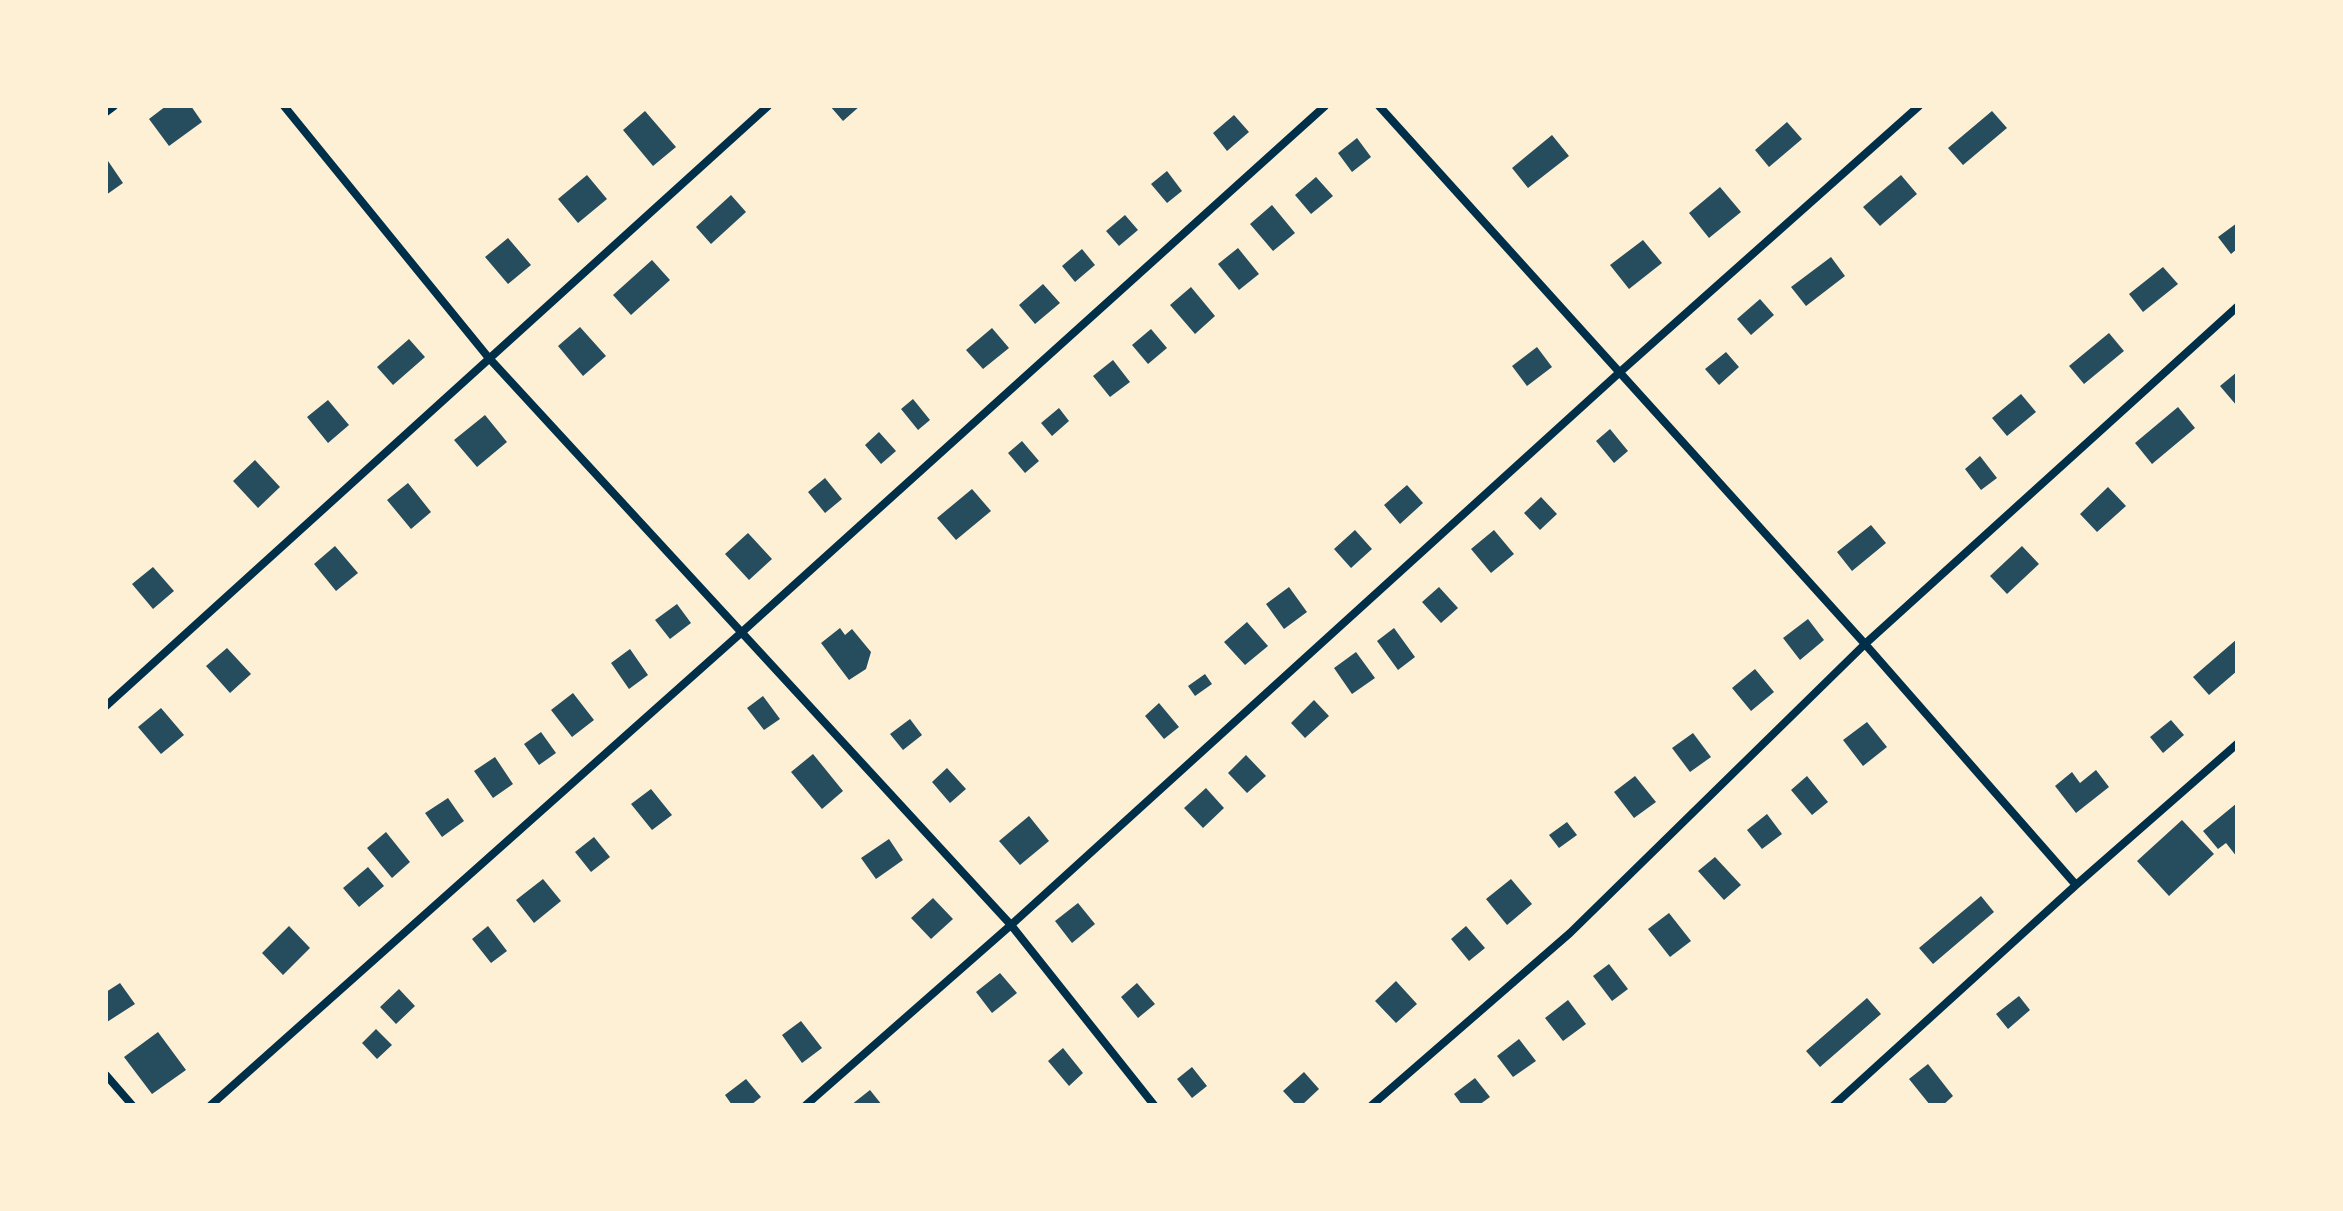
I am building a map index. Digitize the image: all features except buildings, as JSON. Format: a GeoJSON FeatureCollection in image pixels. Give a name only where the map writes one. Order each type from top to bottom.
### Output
{"type":"FeatureCollection","features":[{"type":"Feature","properties":{"kind":"street"},"geometry":{"type":"LineString","coordinates":[[106,112],[114,106]]}},
{"type":"Feature","properties":{"kind":"street"},"geometry":{"type":"LineString","coordinates":[[284,106],[488,357],[1011,925],[1154,1105]]}},
{"type":"Feature","properties":{"kind":"street"},"geometry":{"type":"LineString","coordinates":[[106,706],[768,106]]}},
{"type":"Feature","properties":{"kind":"street"},"geometry":{"type":"LineString","coordinates":[[211,1105],[1325,106]]}},
{"type":"Feature","properties":{"kind":"street"},"geometry":{"type":"LineString","coordinates":[[1379,106],[1865,644],[2076,885]]}},
{"type":"Feature","properties":{"kind":"street"},"geometry":{"type":"LineString","coordinates":[[806,1105],[1011,925],[1620,372],[1919,106]]}},
{"type":"Feature","properties":{"kind":"street"},"geometry":{"type":"LineString","coordinates":[[1372,1105],[1570,933],[1865,644],[2237,307]]}},
{"type":"Feature","properties":{"kind":"street"},"geometry":{"type":"LineString","coordinates":[[1834,1105],[2237,744]]}},
{"type":"Feature","properties":{"kind":"street"},"geometry":{"type":"LineString","coordinates":[[106,1075],[132,1105]]}}]}
